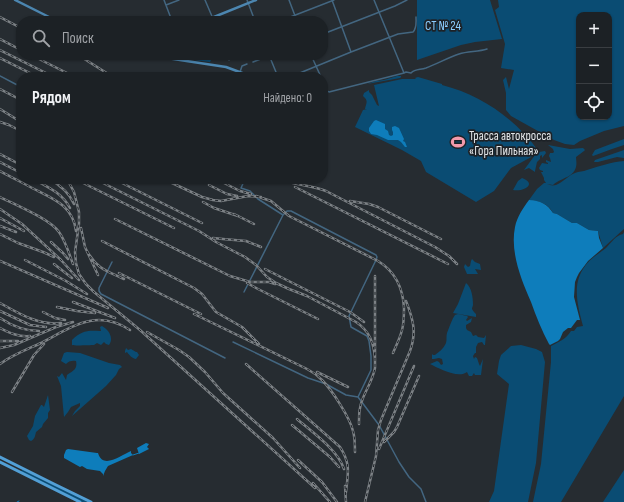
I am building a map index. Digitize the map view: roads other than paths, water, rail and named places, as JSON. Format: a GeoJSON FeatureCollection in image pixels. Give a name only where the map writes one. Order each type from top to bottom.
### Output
{"type":"FeatureCollection","features":[{"type":"Feature","properties":{"kind":"main road"},"geometry":{"type":"LineString","coordinates":[[0,457],[91,502]]}},
{"type":"Feature","properties":{"kind":"main road"},"geometry":{"type":"LineString","coordinates":[[0,462],[80,502]]}},
{"type":"Feature","properties":{"kind":"main road"},"geometry":{"type":"LineString","coordinates":[[16,465],[16,470]]}},
{"type":"Feature","properties":{"kind":"main road"},"geometry":{"type":"LineString","coordinates":[[16,470],[20,467]]}},
{"type":"Feature","properties":{"kind":"street"},"geometry":{"type":"LineString","coordinates":[[15,0],[47,16]]}},
{"type":"Feature","properties":{"kind":"street"},"geometry":{"type":"LineString","coordinates":[[164,0],[170,16]]}},
{"type":"Feature","properties":{"kind":"street"},"geometry":{"type":"LineString","coordinates":[[166,5],[179,0]]}},
{"type":"Feature","properties":{"kind":"street"},"geometry":{"type":"LineString","coordinates":[[205,0],[212,16]]}},
{"type":"Feature","properties":{"kind":"street"},"geometry":{"type":"LineString","coordinates":[[214,16],[248,1],[256,0]]}},
{"type":"Feature","properties":{"kind":"street"},"geometry":{"type":"LineString","coordinates":[[289,0],[295,15],[333,0],[351,52]]}},
{"type":"Feature","properties":{"kind":"street"},"geometry":{"type":"LineString","coordinates":[[374,0],[404,73]]}},
{"type":"Feature","properties":{"kind":"street"},"geometry":{"type":"LineString","coordinates":[[328,32],[407,0]]}},
{"type":"Feature","properties":{"kind":"street"},"geometry":{"type":"LineString","coordinates":[[248,1],[253,16]]}},
{"type":"Feature","properties":{"kind":"street"},"geometry":{"type":"LineString","coordinates":[[303,72],[398,34],[414,31],[416,17]]}},
{"type":"Feature","properties":{"kind":"street"},"geometry":{"type":"LineString","coordinates":[[328,91],[406,72],[411,73],[415,70],[424,69],[456,55],[487,49]]}},
{"type":"Feature","properties":{"kind":"street"},"geometry":{"type":"LineString","coordinates":[[188,60],[220,66],[240,72],[242,66],[247,64]]}},
{"type":"Feature","properties":{"kind":"street"},"geometry":{"type":"LineString","coordinates":[[253,62],[258,60]]}},
{"type":"Feature","properties":{"kind":"street"},"geometry":{"type":"LineString","coordinates":[[272,60],[276,72]]}},
{"type":"Feature","properties":{"kind":"street"},"geometry":{"type":"LineString","coordinates":[[313,60],[318,72]]}},
{"type":"Feature","properties":{"kind":"street"},"geometry":{"type":"LineString","coordinates":[[0,76],[16,84]]}},
{"type":"Feature","properties":{"kind":"street"},"geometry":{"type":"LineString","coordinates":[[243,184],[241,188],[250,191],[258,200],[283,215]]}},
{"type":"Feature","properties":{"kind":"street"},"geometry":{"type":"LineString","coordinates":[[244,292],[283,215],[287,211],[291,211],[376,255],[376,260],[348,316],[351,327],[364,333],[368,337],[371,356],[372,370],[358,397]]}},
{"type":"Feature","properties":{"kind":"street"},"geometry":{"type":"LineString","coordinates":[[112,262],[99,288],[101,294],[225,358]]}},
{"type":"Feature","properties":{"kind":"street"},"geometry":{"type":"LineString","coordinates":[[233,342],[308,378],[326,384],[348,396],[358,397],[379,425],[408,476],[421,489],[426,502]]}},
{"type":"Feature","properties":{"kind":"waterway"},"geometry":{"type":"LineString","coordinates":[[133,455],[139,453]]}},
{"type":"Feature","properties":{"kind":"railway"},"geometry":{"type":"LineString","coordinates":[[0,17],[16,25]]}},
{"type":"Feature","properties":{"kind":"railway"},"geometry":{"type":"LineString","coordinates":[[0,39],[16,47]]}},
{"type":"Feature","properties":{"kind":"railway"},"geometry":{"type":"LineString","coordinates":[[0,50],[16,58]]}},
{"type":"Feature","properties":{"kind":"railway"},"geometry":{"type":"LineString","coordinates":[[0,58],[28,72]]}},
{"type":"Feature","properties":{"kind":"railway"},"geometry":{"type":"LineString","coordinates":[[20,60],[44,72]]}},
{"type":"Feature","properties":{"kind":"railway"},"geometry":{"type":"LineString","coordinates":[[41,60],[65,72]]}},
{"type":"Feature","properties":{"kind":"railway"},"geometry":{"type":"LineString","coordinates":[[86,60],[105,72]]}},
{"type":"Feature","properties":{"kind":"railway"},"geometry":{"type":"LineString","coordinates":[[0,89],[16,97]]}},
{"type":"Feature","properties":{"kind":"railway"},"geometry":{"type":"LineString","coordinates":[[0,109],[16,119]]}},
{"type":"Feature","properties":{"kind":"railway"},"geometry":{"type":"LineString","coordinates":[[0,122],[16,128]]}},
{"type":"Feature","properties":{"kind":"railway"},"geometry":{"type":"LineString","coordinates":[[0,154],[16,162]]}},
{"type":"Feature","properties":{"kind":"railway"},"geometry":{"type":"LineString","coordinates":[[0,162],[16,170]]}},
{"type":"Feature","properties":{"kind":"railway"},"geometry":{"type":"LineString","coordinates":[[0,171],[16,179]]}},
{"type":"Feature","properties":{"kind":"railway"},"geometry":{"type":"LineString","coordinates":[[25,184],[49,196],[67,209],[74,222],[76,231]]}},
{"type":"Feature","properties":{"kind":"railway"},"geometry":{"type":"LineString","coordinates":[[42,184],[59,194],[70,208]]}},
{"type":"Feature","properties":{"kind":"railway"},"geometry":{"type":"LineString","coordinates":[[57,184],[70,196],[74,204]]}},
{"type":"Feature","properties":{"kind":"railway"},"geometry":{"type":"LineString","coordinates":[[70,184],[74,192],[79,212],[75,252],[76,263],[79,274],[86,284],[140,330],[315,488]]}},
{"type":"Feature","properties":{"kind":"railway"},"geometry":{"type":"LineString","coordinates":[[85,184],[174,228]]}},
{"type":"Feature","properties":{"kind":"railway"},"geometry":{"type":"LineString","coordinates":[[105,184],[199,231],[216,242],[245,257],[276,283],[307,296],[356,322],[365,329],[368,334],[374,348],[375,359]]}},
{"type":"Feature","properties":{"kind":"railway"},"geometry":{"type":"LineString","coordinates":[[124,184],[202,223]]}},
{"type":"Feature","properties":{"kind":"railway"},"geometry":{"type":"LineString","coordinates":[[174,184],[202,197],[213,200],[221,201],[248,196],[261,197]]}},
{"type":"Feature","properties":{"kind":"railway"},"geometry":{"type":"LineString","coordinates":[[226,184],[240,191],[251,194]]}},
{"type":"Feature","properties":{"kind":"railway"},"geometry":{"type":"LineString","coordinates":[[297,184],[326,191],[435,247],[449,256],[457,264]]}},
{"type":"Feature","properties":{"kind":"railway"},"geometry":{"type":"LineString","coordinates":[[209,185],[227,194],[237,196]]}},
{"type":"Feature","properties":{"kind":"railway"},"geometry":{"type":"LineString","coordinates":[[295,187],[448,264]]}},
{"type":"Feature","properties":{"kind":"railway"},"geometry":{"type":"LineString","coordinates":[[256,196],[271,201],[289,216],[378,261],[390,270],[400,288],[404,308],[403,327],[393,353]]}},
{"type":"Feature","properties":{"kind":"railway"},"geometry":{"type":"LineString","coordinates":[[0,197],[32,213],[55,227],[64,240],[73,264]]}},
{"type":"Feature","properties":{"kind":"railway"},"geometry":{"type":"LineString","coordinates":[[350,201],[378,207],[441,239]]}},
{"type":"Feature","properties":{"kind":"railway"},"geometry":{"type":"LineString","coordinates":[[203,202],[214,208],[238,216]]}},
{"type":"Feature","properties":{"kind":"railway"},"geometry":{"type":"LineString","coordinates":[[0,209],[22,224],[61,260],[79,280]]}},
{"type":"Feature","properties":{"kind":"railway"},"geometry":{"type":"LineString","coordinates":[[234,214],[254,224]]}},
{"type":"Feature","properties":{"kind":"railway"},"geometry":{"type":"LineString","coordinates":[[0,218],[24,231]]}},
{"type":"Feature","properties":{"kind":"railway"},"geometry":{"type":"LineString","coordinates":[[115,219],[230,276],[250,282],[269,282],[275,284]]}},
{"type":"Feature","properties":{"kind":"railway"},"geometry":{"type":"LineString","coordinates":[[0,226],[16,232]]}},
{"type":"Feature","properties":{"kind":"railway"},"geometry":{"type":"LineString","coordinates":[[81,228],[85,247],[98,275]]}},
{"type":"Feature","properties":{"kind":"railway"},"geometry":{"type":"LineString","coordinates":[[0,234],[18,243],[54,257]]}},
{"type":"Feature","properties":{"kind":"railway"},"geometry":{"type":"LineString","coordinates":[[213,238],[246,241],[261,247]]}},
{"type":"Feature","properties":{"kind":"railway"},"geometry":{"type":"LineString","coordinates":[[102,241],[194,288],[202,294],[216,312],[242,327],[259,344]]}},
{"type":"Feature","properties":{"kind":"railway"},"geometry":{"type":"LineString","coordinates":[[51,242],[68,259]]}},
{"type":"Feature","properties":{"kind":"railway"},"geometry":{"type":"LineString","coordinates":[[87,251],[99,266],[124,279]]}},
{"type":"Feature","properties":{"kind":"railway"},"geometry":{"type":"LineString","coordinates":[[25,260],[66,281],[87,294]]}},
{"type":"Feature","properties":{"kind":"railway"},"geometry":{"type":"LineString","coordinates":[[0,261],[108,308]]}},
{"type":"Feature","properties":{"kind":"railway"},"geometry":{"type":"LineString","coordinates":[[54,264],[72,278]]}},
{"type":"Feature","properties":{"kind":"railway"},"geometry":{"type":"LineString","coordinates":[[265,269],[350,312],[364,322]]}},
{"type":"Feature","properties":{"kind":"railway"},"geometry":{"type":"LineString","coordinates":[[119,273],[201,314]]}},
{"type":"Feature","properties":{"kind":"railway"},"geometry":{"type":"LineString","coordinates":[[359,424],[361,405],[375,368],[375,276]]}},
{"type":"Feature","properties":{"kind":"railway"},"geometry":{"type":"LineString","coordinates":[[247,283],[318,319]]}},
{"type":"Feature","properties":{"kind":"railway"},"geometry":{"type":"LineString","coordinates":[[365,502],[376,456],[378,430],[412,344],[414,332],[411,314],[406,301]]}},
{"type":"Feature","properties":{"kind":"railway"},"geometry":{"type":"LineString","coordinates":[[73,302],[115,318]]}},
{"type":"Feature","properties":{"kind":"railway"},"geometry":{"type":"LineString","coordinates":[[0,303],[21,315],[37,321],[45,323],[61,323]]}},
{"type":"Feature","properties":{"kind":"railway"},"geometry":{"type":"LineString","coordinates":[[57,307],[95,313]]}},
{"type":"Feature","properties":{"kind":"railway"},"geometry":{"type":"LineString","coordinates":[[0,311],[30,325],[46,327]]}},
{"type":"Feature","properties":{"kind":"railway"},"geometry":{"type":"LineString","coordinates":[[43,312],[55,318],[65,320]]}},
{"type":"Feature","properties":{"kind":"railway"},"geometry":{"type":"LineString","coordinates":[[194,314],[307,369],[319,377],[345,412],[354,434],[355,452]]}},
{"type":"Feature","properties":{"kind":"railway"},"geometry":{"type":"LineString","coordinates":[[0,318],[18,328],[39,331]]}},
{"type":"Feature","properties":{"kind":"railway"},"geometry":{"type":"LineString","coordinates":[[0,364],[15,355],[84,322],[106,320],[130,330]]}},
{"type":"Feature","properties":{"kind":"railway"},"geometry":{"type":"LineString","coordinates":[[0,348],[14,345],[56,327],[73,322]]}},
{"type":"Feature","properties":{"kind":"railway"},"geometry":{"type":"LineString","coordinates":[[0,328],[18,335],[30,336]]}},
{"type":"Feature","properties":{"kind":"railway"},"geometry":{"type":"LineString","coordinates":[[147,332],[189,357],[205,372],[223,393],[273,438],[300,468]]}},
{"type":"Feature","properties":{"kind":"railway"},"geometry":{"type":"LineString","coordinates":[[0,341],[18,341]]}},
{"type":"Feature","properties":{"kind":"railway"},"geometry":{"type":"LineString","coordinates":[[12,392],[34,355],[44,344]]}},
{"type":"Feature","properties":{"kind":"railway"},"geometry":{"type":"LineString","coordinates":[[246,364],[340,447],[346,459],[348,469],[346,492]]}},
{"type":"Feature","properties":{"kind":"railway"},"geometry":{"type":"LineString","coordinates":[[379,449],[414,366]]}},
{"type":"Feature","properties":{"kind":"railway"},"geometry":{"type":"LineString","coordinates":[[317,372],[348,387]]}},
{"type":"Feature","properties":{"kind":"railway"},"geometry":{"type":"LineString","coordinates":[[384,442],[397,427],[419,376]]}},
{"type":"Feature","properties":{"kind":"railway"},"geometry":{"type":"LineString","coordinates":[[297,419],[330,448],[341,462],[344,469]]}},
{"type":"Feature","properties":{"kind":"railway"},"geometry":{"type":"LineString","coordinates":[[292,425],[330,457],[339,467]]}},
{"type":"Feature","properties":{"kind":"railway"},"geometry":{"type":"LineString","coordinates":[[298,460],[322,482],[337,502]]}},
{"type":"Feature","properties":{"kind":"railway"},"geometry":{"type":"LineString","coordinates":[[313,483],[330,502]]}},
{"type":"Feature","properties":{"kind":"railway"},"geometry":{"type":"LineString","coordinates":[[345,486],[346,502]]}},
{"type":"Feature","properties":{"kind":"place","name":"Трасса автокросса «Гора Пильная»"},"geometry":{"type":"Point","coordinates":[458,142]}},
{"type":"Feature","properties":{"kind":"park label","name":"СТ № 24"},"geometry":{"type":"Point","coordinates":[443,25]}}]}
